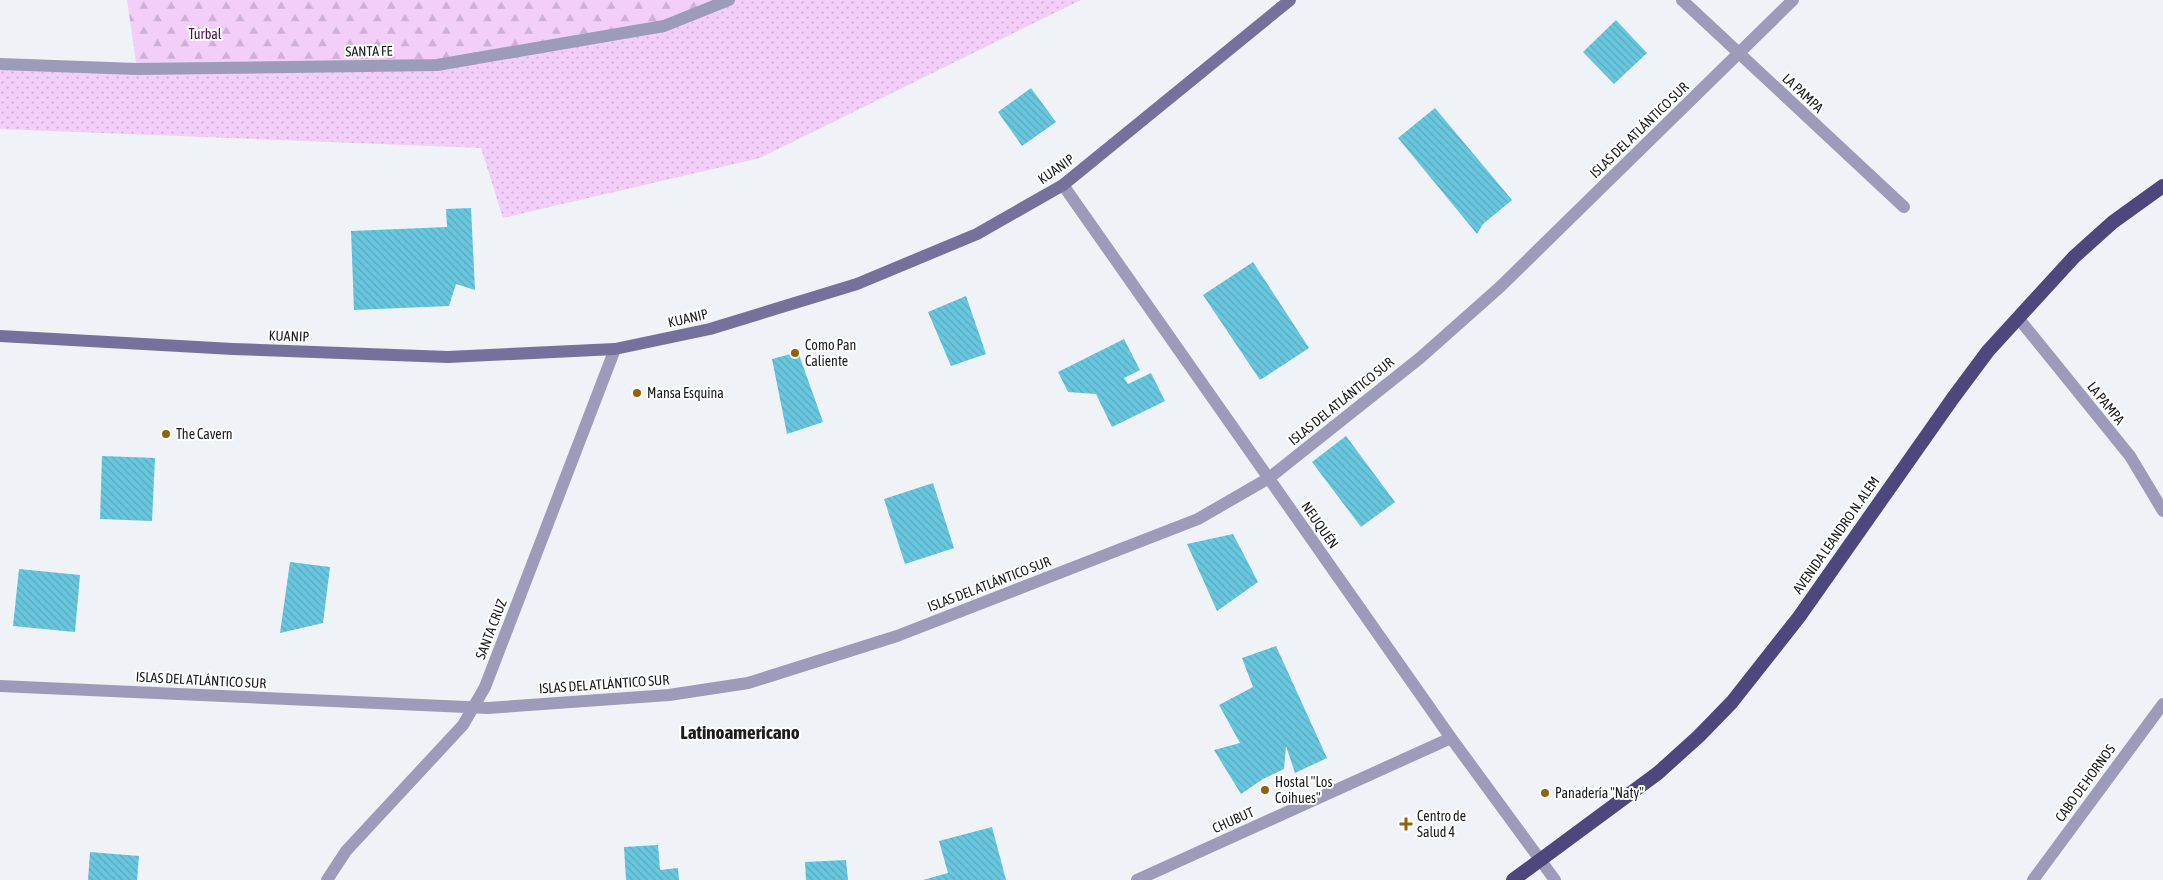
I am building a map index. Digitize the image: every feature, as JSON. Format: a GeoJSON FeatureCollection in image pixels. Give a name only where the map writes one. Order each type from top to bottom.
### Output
{"type":"FeatureCollection","features":[{"type":"Feature","properties":{"kind":"highway","name":"AVENIDA LEANDRO N. ALEM"},"geometry":{"type":"LineString","coordinates":[[1512,880],[1658,773],[1699,736],[1732,702],[1799,617],[1988,351],[2074,257],[2113,222],[2163,186]]}},
{"type":"Feature","properties":{"kind":"main road","name":"KUANIP"},"geometry":{"type":"LineString","coordinates":[[0,336],[233,349],[448,357],[615,349],[710,329],[857,284],[977,234],[1063,185],[1290,0]]}},
{"type":"Feature","properties":{"kind":"street","name":"SANTA FE"},"geometry":{"type":"LineString","coordinates":[[0,64],[137,69],[437,65],[664,26],[729,0]]}},
{"type":"Feature","properties":{"kind":"street","name":"LA PAMPA"},"geometry":{"type":"LineString","coordinates":[[1682,0],[1904,207]]}},
{"type":"Feature","properties":{"kind":"street","name":"ISLAS DEL ATLÁNTICO SUR"},"geometry":{"type":"LineString","coordinates":[[0,686],[488,708],[669,695],[748,682],[897,636],[1198,519],[1269,478],[1420,358],[1500,287],[1793,0]]}},
{"type":"Feature","properties":{"kind":"street","name":"NEUQUÉN"},"geometry":{"type":"LineString","coordinates":[[1063,185],[1451,738],[1555,880]]}},
{"type":"Feature","properties":{"kind":"street","name":"LA PAMPA"},"geometry":{"type":"LineString","coordinates":[[2019,319],[2130,456],[2163,511]]}},
{"type":"Feature","properties":{"kind":"street","name":"SANTA CRUZ"},"geometry":{"type":"LineString","coordinates":[[327,880],[346,851],[463,724],[485,687],[615,349]]}},
{"type":"Feature","properties":{"kind":"street","name":"CABO DE HORNOS"},"geometry":{"type":"LineString","coordinates":[[2033,880],[2163,704]]}},
{"type":"Feature","properties":{"kind":"street","name":"CHUBUT"},"geometry":{"type":"LineString","coordinates":[[1137,880],[1451,738]]}},
{"type":"Feature","properties":{"kind":"green space","name":"Turbal"},"geometry":{"type":"Polygon","coordinates":[[[127,0],[729,0],[664,26],[437,65],[137,69],[127,0]]]}},
{"type":"Feature","properties":{"kind":"green space"},"geometry":{"type":"Polygon","coordinates":[[[729,0],[1081,0],[760,158],[503,218],[481,148],[0,129],[0,69],[137,69],[729,0]]]}},
{"type":"Feature","properties":{"kind":"building"},"geometry":{"type":"Polygon","coordinates":[[[1616,20],[1647,53],[1614,84],[1583,52],[1616,20]]]}},
{"type":"Feature","properties":{"kind":"building"},"geometry":{"type":"Polygon","coordinates":[[[1031,88],[1056,122],[1022,146],[998,112],[1031,88]]]}},
{"type":"Feature","properties":{"kind":"building"},"geometry":{"type":"Polygon","coordinates":[[[1435,108],[1512,200],[1483,224],[1477,234],[1398,138],[1435,108]]]}},
{"type":"Feature","properties":{"kind":"building"},"geometry":{"type":"Polygon","coordinates":[[[471,208],[475,290],[456,284],[449,306],[354,310],[351,231],[447,227],[446,209],[471,208]]]}},
{"type":"Feature","properties":{"kind":"building"},"geometry":{"type":"Polygon","coordinates":[[[1253,262],[1309,348],[1260,380],[1203,295],[1253,262]]]}},
{"type":"Feature","properties":{"kind":"building"},"geometry":{"type":"Polygon","coordinates":[[[966,296],[986,354],[951,366],[928,312],[966,296]]]}},
{"type":"Feature","properties":{"kind":"building"},"geometry":{"type":"Polygon","coordinates":[[[1124,339],[1140,370],[1124,378],[1128,384],[1151,373],[1165,401],[1112,427],[1096,394],[1068,392],[1058,372],[1124,339]]]}},
{"type":"Feature","properties":{"kind":"building"},"geometry":{"type":"Polygon","coordinates":[[[798,352],[823,422],[787,434],[772,359],[798,352]]]}},
{"type":"Feature","properties":{"kind":"building"},"geometry":{"type":"Polygon","coordinates":[[[1346,436],[1395,502],[1361,527],[1312,462],[1346,436]]]}},
{"type":"Feature","properties":{"kind":"building"},"geometry":{"type":"Polygon","coordinates":[[[102,456],[155,458],[152,521],[100,519],[102,456]]]}},
{"type":"Feature","properties":{"kind":"building"},"geometry":{"type":"Polygon","coordinates":[[[933,483],[954,548],[905,564],[884,499],[933,483]]]}},
{"type":"Feature","properties":{"kind":"building"},"geometry":{"type":"Polygon","coordinates":[[[1233,534],[1258,582],[1217,611],[1187,544],[1233,534]]]}},
{"type":"Feature","properties":{"kind":"building"},"geometry":{"type":"Polygon","coordinates":[[[290,562],[330,567],[323,623],[280,633],[290,562]]]}},
{"type":"Feature","properties":{"kind":"building"},"geometry":{"type":"Polygon","coordinates":[[[19,569],[80,575],[75,632],[13,626],[19,569]]]}},
{"type":"Feature","properties":{"kind":"building"},"geometry":{"type":"Polygon","coordinates":[[[1276,646],[1327,758],[1295,773],[1286,746],[1284,769],[1263,779],[1241,794],[1214,750],[1240,743],[1219,705],[1253,687],[1242,658],[1276,646]]]}},
{"type":"Feature","properties":{"kind":"building"},"geometry":{"type":"Polygon","coordinates":[[[992,827],[1006,880],[923,880],[948,873],[939,841],[992,827]]]}},
{"type":"Feature","properties":{"kind":"building"},"geometry":{"type":"Polygon","coordinates":[[[658,845],[660,870],[678,868],[679,880],[626,880],[624,847],[658,845]]]}},
{"type":"Feature","properties":{"kind":"building"},"geometry":{"type":"Polygon","coordinates":[[[90,852],[139,856],[137,880],[88,880],[90,852]]]}},
{"type":"Feature","properties":{"kind":"building"},"geometry":{"type":"Polygon","coordinates":[[[846,860],[848,880],[806,880],[805,862],[846,860]]]}},
{"type":"Feature","properties":{"kind":"place","name":"Como Pan Caliente"},"geometry":{"type":"Point","coordinates":[795,353]}},
{"type":"Feature","properties":{"kind":"place","name":"Mansa Esquina"},"geometry":{"type":"Point","coordinates":[637,393]}},
{"type":"Feature","properties":{"kind":"place","name":"The Cavern"},"geometry":{"type":"Point","coordinates":[166,434]}},
{"type":"Feature","properties":{"kind":"place","name":"Hostal \"Los Coihues\""},"geometry":{"type":"Point","coordinates":[1265,790]}},
{"type":"Feature","properties":{"kind":"place","name":"Panadería \"Naty\""},"geometry":{"type":"Point","coordinates":[1545,793]}},
{"type":"Feature","properties":{"kind":"place","name":"Centro de Salud 4"},"geometry":{"type":"Point","coordinates":[1406,824]}},
{"type":"Feature","properties":{"kind":"district","name":"Latinoamericano"},"geometry":{"type":"Point","coordinates":[740,732]}}]}
